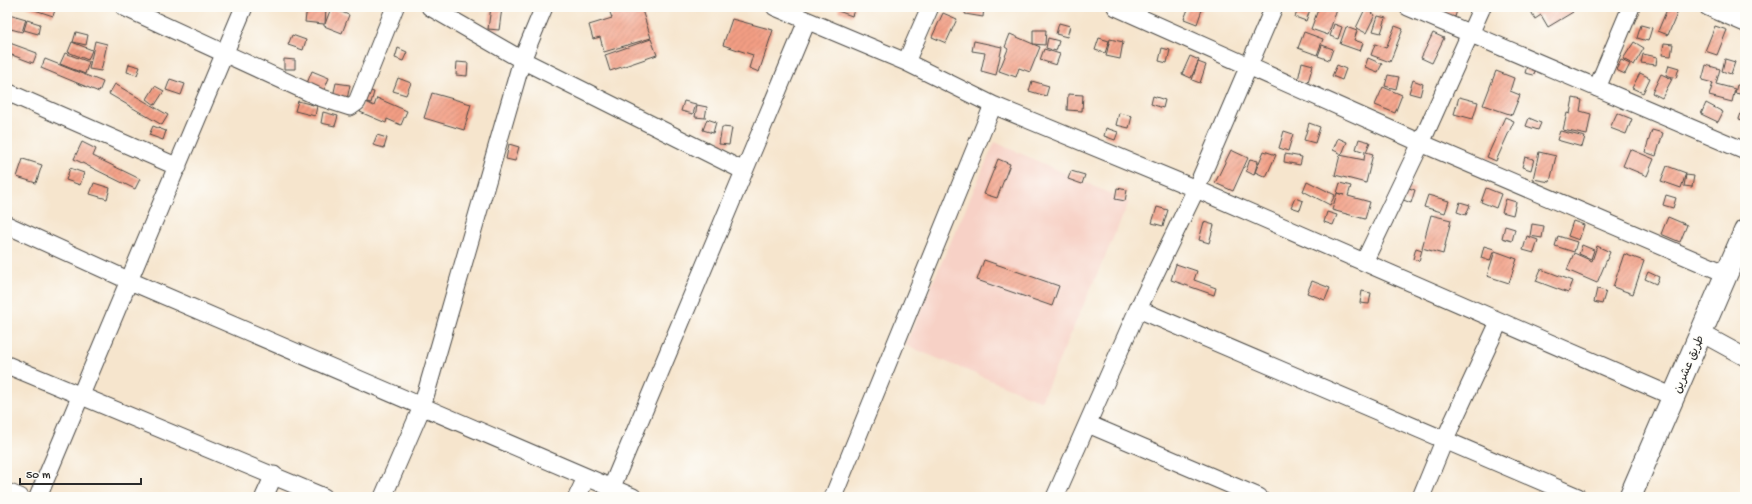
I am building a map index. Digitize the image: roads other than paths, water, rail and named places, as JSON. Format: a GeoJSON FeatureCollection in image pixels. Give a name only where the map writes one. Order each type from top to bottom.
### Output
{"type":"FeatureCollection","features":[{"type":"Feature","properties":{"kind":"main road","name":"طريق عشرين"},"geometry":{"type":"LineString","coordinates":[[1630,497],[1745,231]]}},
{"type":"Feature","properties":{"kind":"street"},"geometry":{"type":"LineString","coordinates":[[124,7],[320,97],[350,107],[357,102],[395,7]]}},
{"type":"Feature","properties":{"kind":"street"},"geometry":{"type":"LineString","coordinates":[[38,497],[244,7]]}},
{"type":"Feature","properties":{"kind":"street"},"geometry":{"type":"LineString","coordinates":[[430,7],[522,60],[744,171]]}},
{"type":"Feature","properties":{"kind":"street"},"geometry":{"type":"LineString","coordinates":[[383,497],[422,407],[522,60],[544,7]]}},
{"type":"Feature","properties":{"kind":"street"},"geometry":{"type":"LineString","coordinates":[[774,7],[906,62],[993,105],[1196,189],[1674,397]]}},
{"type":"Feature","properties":{"kind":"street"},"geometry":{"type":"LineString","coordinates":[[906,62],[930,7]]}},
{"type":"Feature","properties":{"kind":"street"},"geometry":{"type":"LineString","coordinates":[[1116,7],[1421,143],[1727,274]]}},
{"type":"Feature","properties":{"kind":"street"},"geometry":{"type":"LineString","coordinates":[[1055,497],[1138,309],[1196,189],[1274,7]]}},
{"type":"Feature","properties":{"kind":"street"},"geometry":{"type":"LineString","coordinates":[[1408,7],[1745,151]]}},
{"type":"Feature","properties":{"kind":"street"},"geometry":{"type":"LineString","coordinates":[[1364,262],[1421,143],[1482,7]]}},
{"type":"Feature","properties":{"kind":"street"},"geometry":{"type":"LineString","coordinates":[[1597,88],[1631,7]]}},
{"type":"Feature","properties":{"kind":"street"},"geometry":{"type":"LineString","coordinates":[[1708,7],[1745,23]]}},
{"type":"Feature","properties":{"kind":"street"},"geometry":{"type":"LineString","coordinates":[[612,489],[807,21]]}},
{"type":"Feature","properties":{"kind":"street"},"geometry":{"type":"LineString","coordinates":[[7,92],[178,167]]}},
{"type":"Feature","properties":{"kind":"street"},"geometry":{"type":"LineString","coordinates":[[832,497],[993,105]]}},
{"type":"Feature","properties":{"kind":"street"},"geometry":{"type":"LineString","coordinates":[[7,225],[130,281],[633,497]]}},
{"type":"Feature","properties":{"kind":"street"},"geometry":{"type":"LineString","coordinates":[[1138,309],[1578,497]]}},
{"type":"Feature","properties":{"kind":"street"},"geometry":{"type":"LineString","coordinates":[[1421,497],[1444,441],[1499,322]]}},
{"type":"Feature","properties":{"kind":"street"},"geometry":{"type":"LineString","coordinates":[[1701,333],[1745,357]]}},
{"type":"Feature","properties":{"kind":"street"},"geometry":{"type":"LineString","coordinates":[[7,365],[324,497]]}},
{"type":"Feature","properties":{"kind":"street"},"geometry":{"type":"LineString","coordinates":[[1088,424],[1258,497]]}},
{"type":"Feature","properties":{"kind":"street"},"geometry":{"type":"LineString","coordinates":[[264,497],[274,475]]}},
{"type":"Feature","properties":{"kind":"street"},"geometry":{"type":"LineString","coordinates":[[577,497],[586,478]]}},
{"type":"Feature","properties":{"kind":"street"},"geometry":{"type":"LineString","coordinates":[[7,492],[20,497]]}}]}
